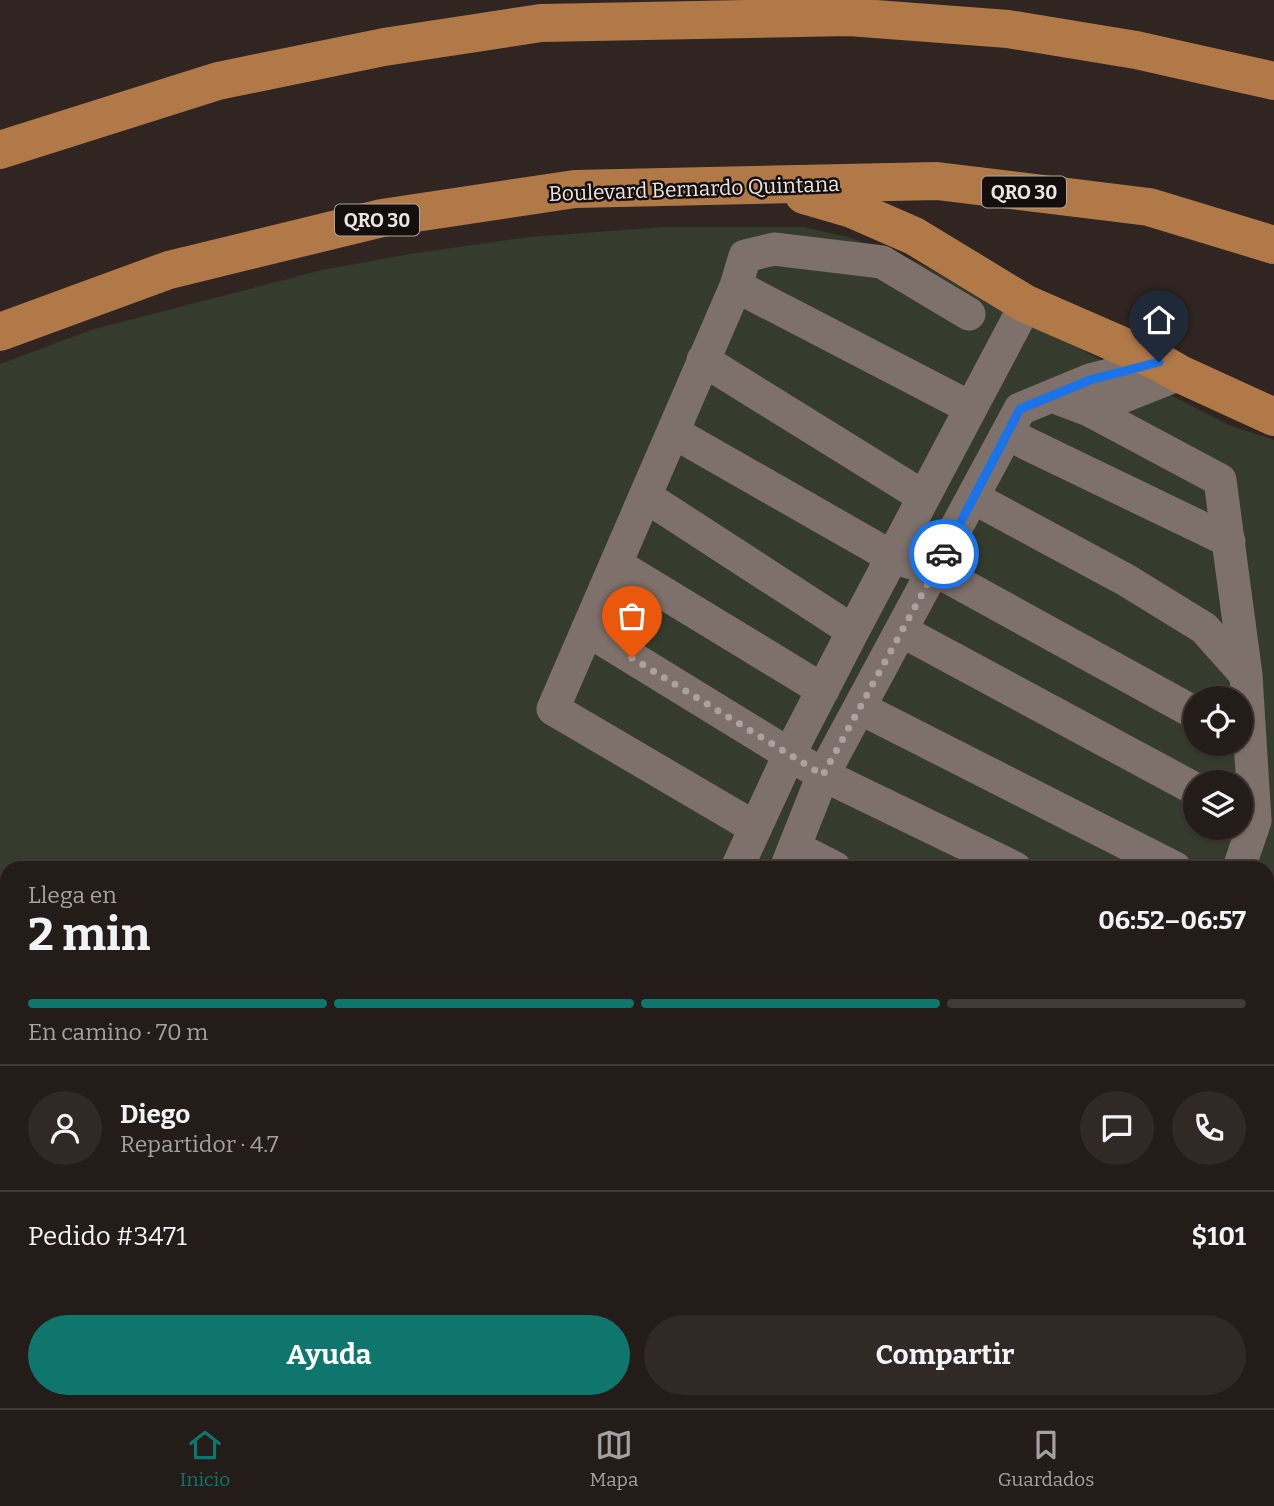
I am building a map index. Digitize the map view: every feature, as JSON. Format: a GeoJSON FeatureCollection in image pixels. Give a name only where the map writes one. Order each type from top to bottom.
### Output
{"type":"FeatureCollection","features":[{"type":"Feature","properties":{"kind":"highway"},"geometry":{"type":"LineString","coordinates":[[0,150],[218,81],[384,47],[541,23],[849,17],[915,22],[1008,30],[1136,50],[1274,81]]}},
{"type":"Feature","properties":{"kind":"highway","name":"Boulevard Bernardo Quintana"},"geometry":{"type":"LineString","coordinates":[[0,332],[169,270],[382,218],[575,189],[937,181],[1149,207],[1274,245]]}},
{"type":"Feature","properties":{"kind":"highway"},"geometry":{"type":"LineString","coordinates":[[769,185],[852,208],[914,236],[1026,304],[1274,417]]}},
{"type":"Feature","properties":{"kind":"street"},"geometry":{"type":"LineString","coordinates":[[754,827],[553,709],[736,286],[745,256],[774,249],[882,262],[969,314]]}},
{"type":"Feature","properties":{"kind":"street"},"geometry":{"type":"LineString","coordinates":[[736,286],[971,408]]}},
{"type":"Feature","properties":{"kind":"street"},"geometry":{"type":"LineString","coordinates":[[740,861],[789,755],[1026,304]]}},
{"type":"Feature","properties":{"kind":"street"},"geometry":{"type":"LineString","coordinates":[[703,360],[924,497]]}},
{"type":"Feature","properties":{"kind":"street"},"geometry":{"type":"LineString","coordinates":[[791,858],[823,775],[1020,409],[1090,380],[1170,368]]}},
{"type":"Feature","properties":{"kind":"street"},"geometry":{"type":"LineString","coordinates":[[1089,410],[1170,368]]}},
{"type":"Feature","properties":{"kind":"street"},"geometry":{"type":"LineString","coordinates":[[1052,396],[1089,410],[1220,480],[1246,686]]}},
{"type":"Feature","properties":{"kind":"street"},"geometry":{"type":"LineString","coordinates":[[673,432],[892,556],[935,570],[1183,706]]}},
{"type":"Feature","properties":{"kind":"street"},"geometry":{"type":"LineString","coordinates":[[1007,433],[1229,541]]}},
{"type":"Feature","properties":{"kind":"street"},"geometry":{"type":"LineString","coordinates":[[645,496],[853,631]]}},
{"type":"Feature","properties":{"kind":"street"},"geometry":{"type":"LineString","coordinates":[[974,498],[1126,580],[1204,628],[1246,675]]}},
{"type":"Feature","properties":{"kind":"street"},"geometry":{"type":"LineString","coordinates":[[616,564],[823,690]]}},
{"type":"Feature","properties":{"kind":"street"},"geometry":{"type":"LineString","coordinates":[[587,630],[823,775],[1001,861]]}},
{"type":"Feature","properties":{"kind":"street"},"geometry":{"type":"LineString","coordinates":[[902,631],[1183,783]]}},
{"type":"Feature","properties":{"kind":"street"},"geometry":{"type":"LineString","coordinates":[[860,708],[1161,861]]}},
{"type":"Feature","properties":{"kind":"street"},"geometry":{"type":"LineString","coordinates":[[1240,861],[1244,840]]}},
{"type":"Feature","properties":{"kind":"green space"},"geometry":{"type":"Polygon","coordinates":[[[664,227],[803,227],[848,237],[913,260],[1019,318],[1231,426],[1274,440],[1274,861],[0,861],[0,364],[91,330],[322,270],[530,237],[664,227]]]}},
{"type":"Feature","properties":{"kind":"way so far"},"geometry":{"type":"LineString","coordinates":[[632,658],[823,775],[944,554]]}},
{"type":"Feature","properties":{"kind":"route"},"geometry":{"type":"LineString","coordinates":[[944,554],[1020,409],[1090,380],[1159,362]]}}]}
